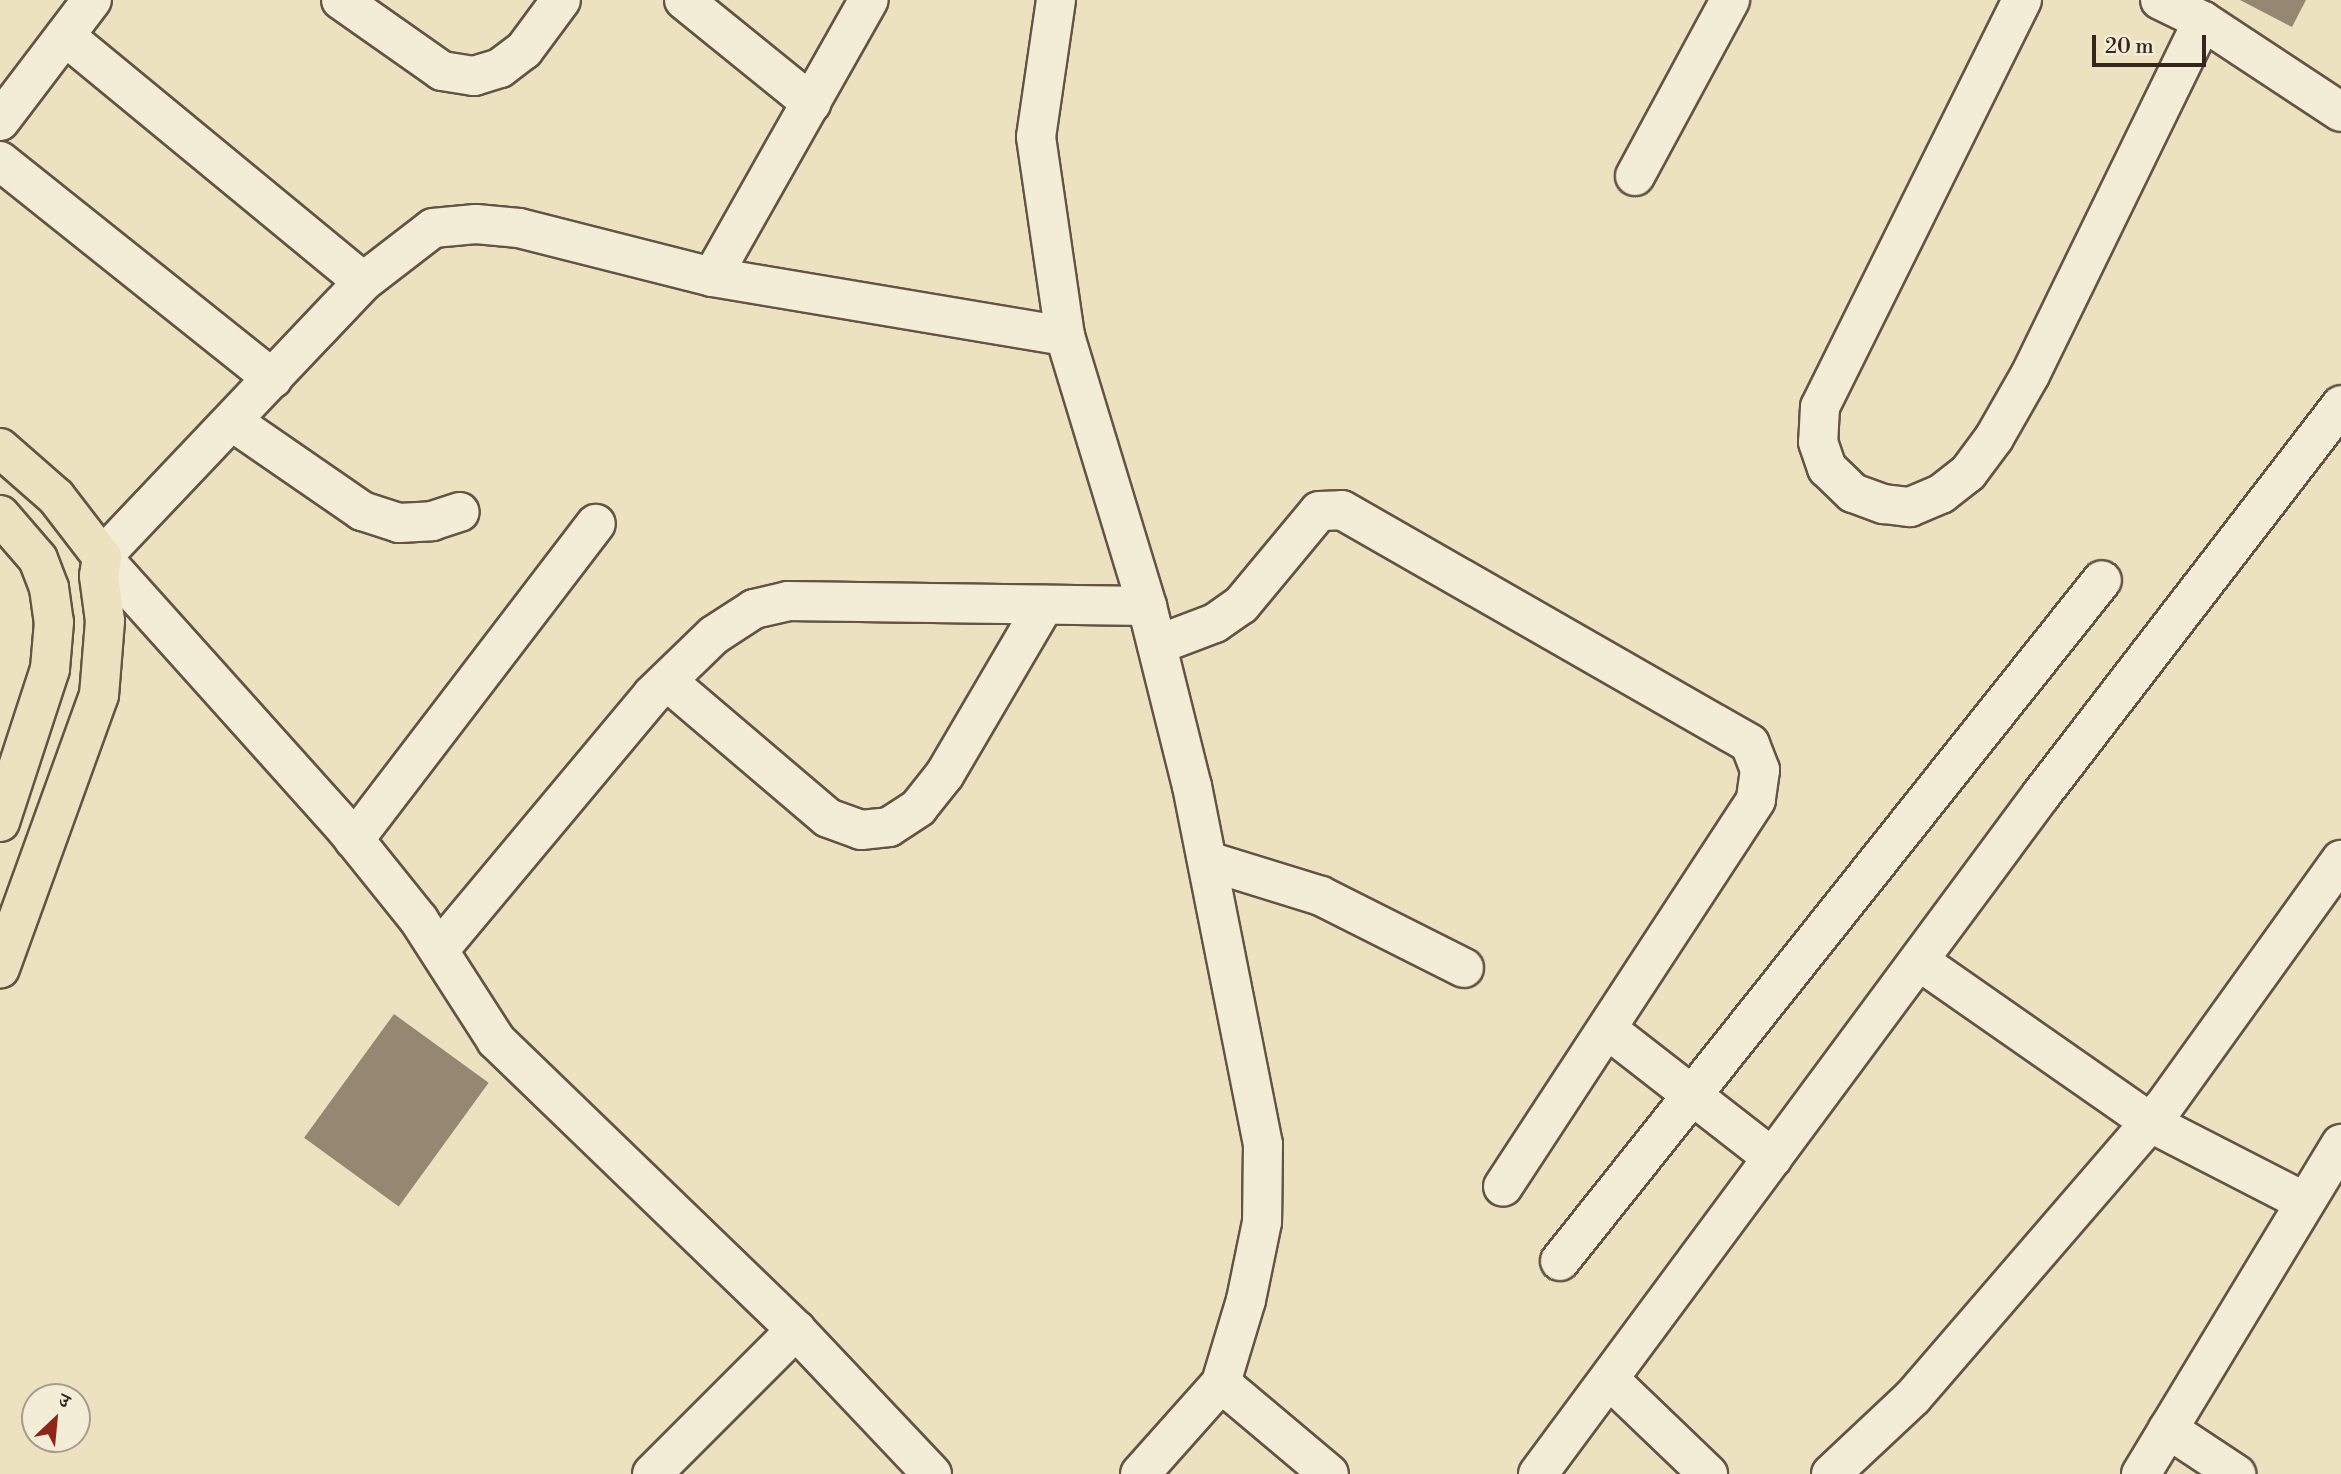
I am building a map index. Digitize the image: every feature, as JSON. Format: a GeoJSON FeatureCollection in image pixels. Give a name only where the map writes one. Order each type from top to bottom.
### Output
{"type":"FeatureCollection","features":[{"type":"Feature","properties":{"kind":"main road"},"geometry":{"type":"LineString","coordinates":[[0,448],[56,497],[102,557],[99,576],[105,621],[99,695],[0,969]]}},
{"type":"Feature","properties":{"kind":"main road"},"geometry":{"type":"LineString","coordinates":[[0,515],[38,559],[49,588],[54,622],[50,669],[0,822]]}},
{"type":"Feature","properties":{"kind":"street"},"geometry":{"type":"LineString","coordinates":[[0,121],[93,0]]}},
{"type":"Feature","properties":{"kind":"street"},"geometry":{"type":"LineString","coordinates":[[341,0],[442,71],[474,76],[500,68],[524,50],[561,0]]}},
{"type":"Feature","properties":{"kind":"street"},"geometry":{"type":"LineString","coordinates":[[684,0],[811,103]]}},
{"type":"Feature","properties":{"kind":"street"},"geometry":{"type":"LineString","coordinates":[[712,277],[869,0]]}},
{"type":"Feature","properties":{"kind":"street"},"geometry":{"type":"LineString","coordinates":[[1056,0],[1036,137],[1065,336],[1157,645],[1208,861],[1263,1144],[1262,1222],[1246,1300],[1221,1383],[1140,1474]]}},
{"type":"Feature","properties":{"kind":"street"},"geometry":{"type":"LineString","coordinates":[[1635,176],[1730,0]]}},
{"type":"Feature","properties":{"kind":"street"},"geometry":{"type":"LineString","coordinates":[[2022,0],[1820,407],[1818,442],[1827,468],[1853,493],[1884,504],[1910,507],[1941,494],[1968,473],[1994,438],[2030,374],[2203,22]]}},
{"type":"Feature","properties":{"kind":"street"},"geometry":{"type":"LineString","coordinates":[[2160,0],[2203,22],[2341,112]]}},
{"type":"Feature","properties":{"kind":"street"},"geometry":{"type":"LineString","coordinates":[[65,36],[363,282]]}},
{"type":"Feature","properties":{"kind":"street"},"geometry":{"type":"LineString","coordinates":[[0,161],[274,379]]}},
{"type":"Feature","properties":{"kind":"street"},"geometry":{"type":"LineString","coordinates":[[932,1474],[796,1329],[496,1040],[439,950],[354,841],[102,557],[274,379],[363,282],[433,228],[477,224],[519,228],[712,277],[1065,336]]}},
{"type":"Feature","properties":{"kind":"street"},"geometry":{"type":"LineString","coordinates":[[1538,1474],[1919,961],[2341,405]]}},
{"type":"Feature","properties":{"kind":"street"},"geometry":{"type":"LineString","coordinates":[[233,422],[362,511],[399,523],[432,521],[460,512]]}},
{"type":"Feature","properties":{"kind":"street"},"geometry":{"type":"LineString","coordinates":[[1157,645],[1215,623],[1241,605],[1319,511],[1342,510],[1749,744],[1760,770],[1756,800],[1503,1186]]}},
{"type":"Feature","properties":{"kind":"street"},"geometry":{"type":"LineString","coordinates":[[354,841],[596,524]]}},
{"type":"Feature","properties":{"kind":"street"},"geometry":{"type":"LineString","coordinates":[[1560,1261],[2102,580]]}},
{"type":"Feature","properties":{"kind":"street"},"geometry":{"type":"LineString","coordinates":[[439,950],[667,681],[724,629],[754,609],[788,601],[1147,606]]}},
{"type":"Feature","properties":{"kind":"street"},"geometry":{"type":"LineString","coordinates":[[667,681],[828,818],[861,830],[890,827],[918,808],[945,774],[1044,605]]}},
{"type":"Feature","properties":{"kind":"street"},"geometry":{"type":"LineString","coordinates":[[1846,1469],[1913,1398],[2151,1123],[2341,860]]}},
{"type":"Feature","properties":{"kind":"street"},"geometry":{"type":"LineString","coordinates":[[1208,861],[1321,896],[1464,968]]}},
{"type":"Feature","properties":{"kind":"street"},"geometry":{"type":"LineString","coordinates":[[1919,961],[2151,1123],[2305,1202]]}},
{"type":"Feature","properties":{"kind":"street"},"geometry":{"type":"LineString","coordinates":[[1607,1029],[1773,1158]]}},
{"type":"Feature","properties":{"kind":"street"},"geometry":{"type":"LineString","coordinates":[[2141,1474],[2341,1144]]}},
{"type":"Feature","properties":{"kind":"street"},"geometry":{"type":"LineString","coordinates":[[652,1474],[796,1329]]}},
{"type":"Feature","properties":{"kind":"street"},"geometry":{"type":"LineString","coordinates":[[1610,1380],[1708,1474]]}},
{"type":"Feature","properties":{"kind":"street"},"geometry":{"type":"LineString","coordinates":[[1221,1383],[1329,1474]]}},
{"type":"Feature","properties":{"kind":"street"},"geometry":{"type":"LineString","coordinates":[[2168,1429],[2236,1474]]}},
{"type":"Feature","properties":{"kind":"building"},"geometry":{"type":"Polygon","coordinates":[[[2240,0],[2306,0],[2292,27],[2240,0]]]}},
{"type":"Feature","properties":{"kind":"building"},"geometry":{"type":"Polygon","coordinates":[[[394,1014],[489,1083],[399,1207],[304,1138],[394,1014]]]}}]}
